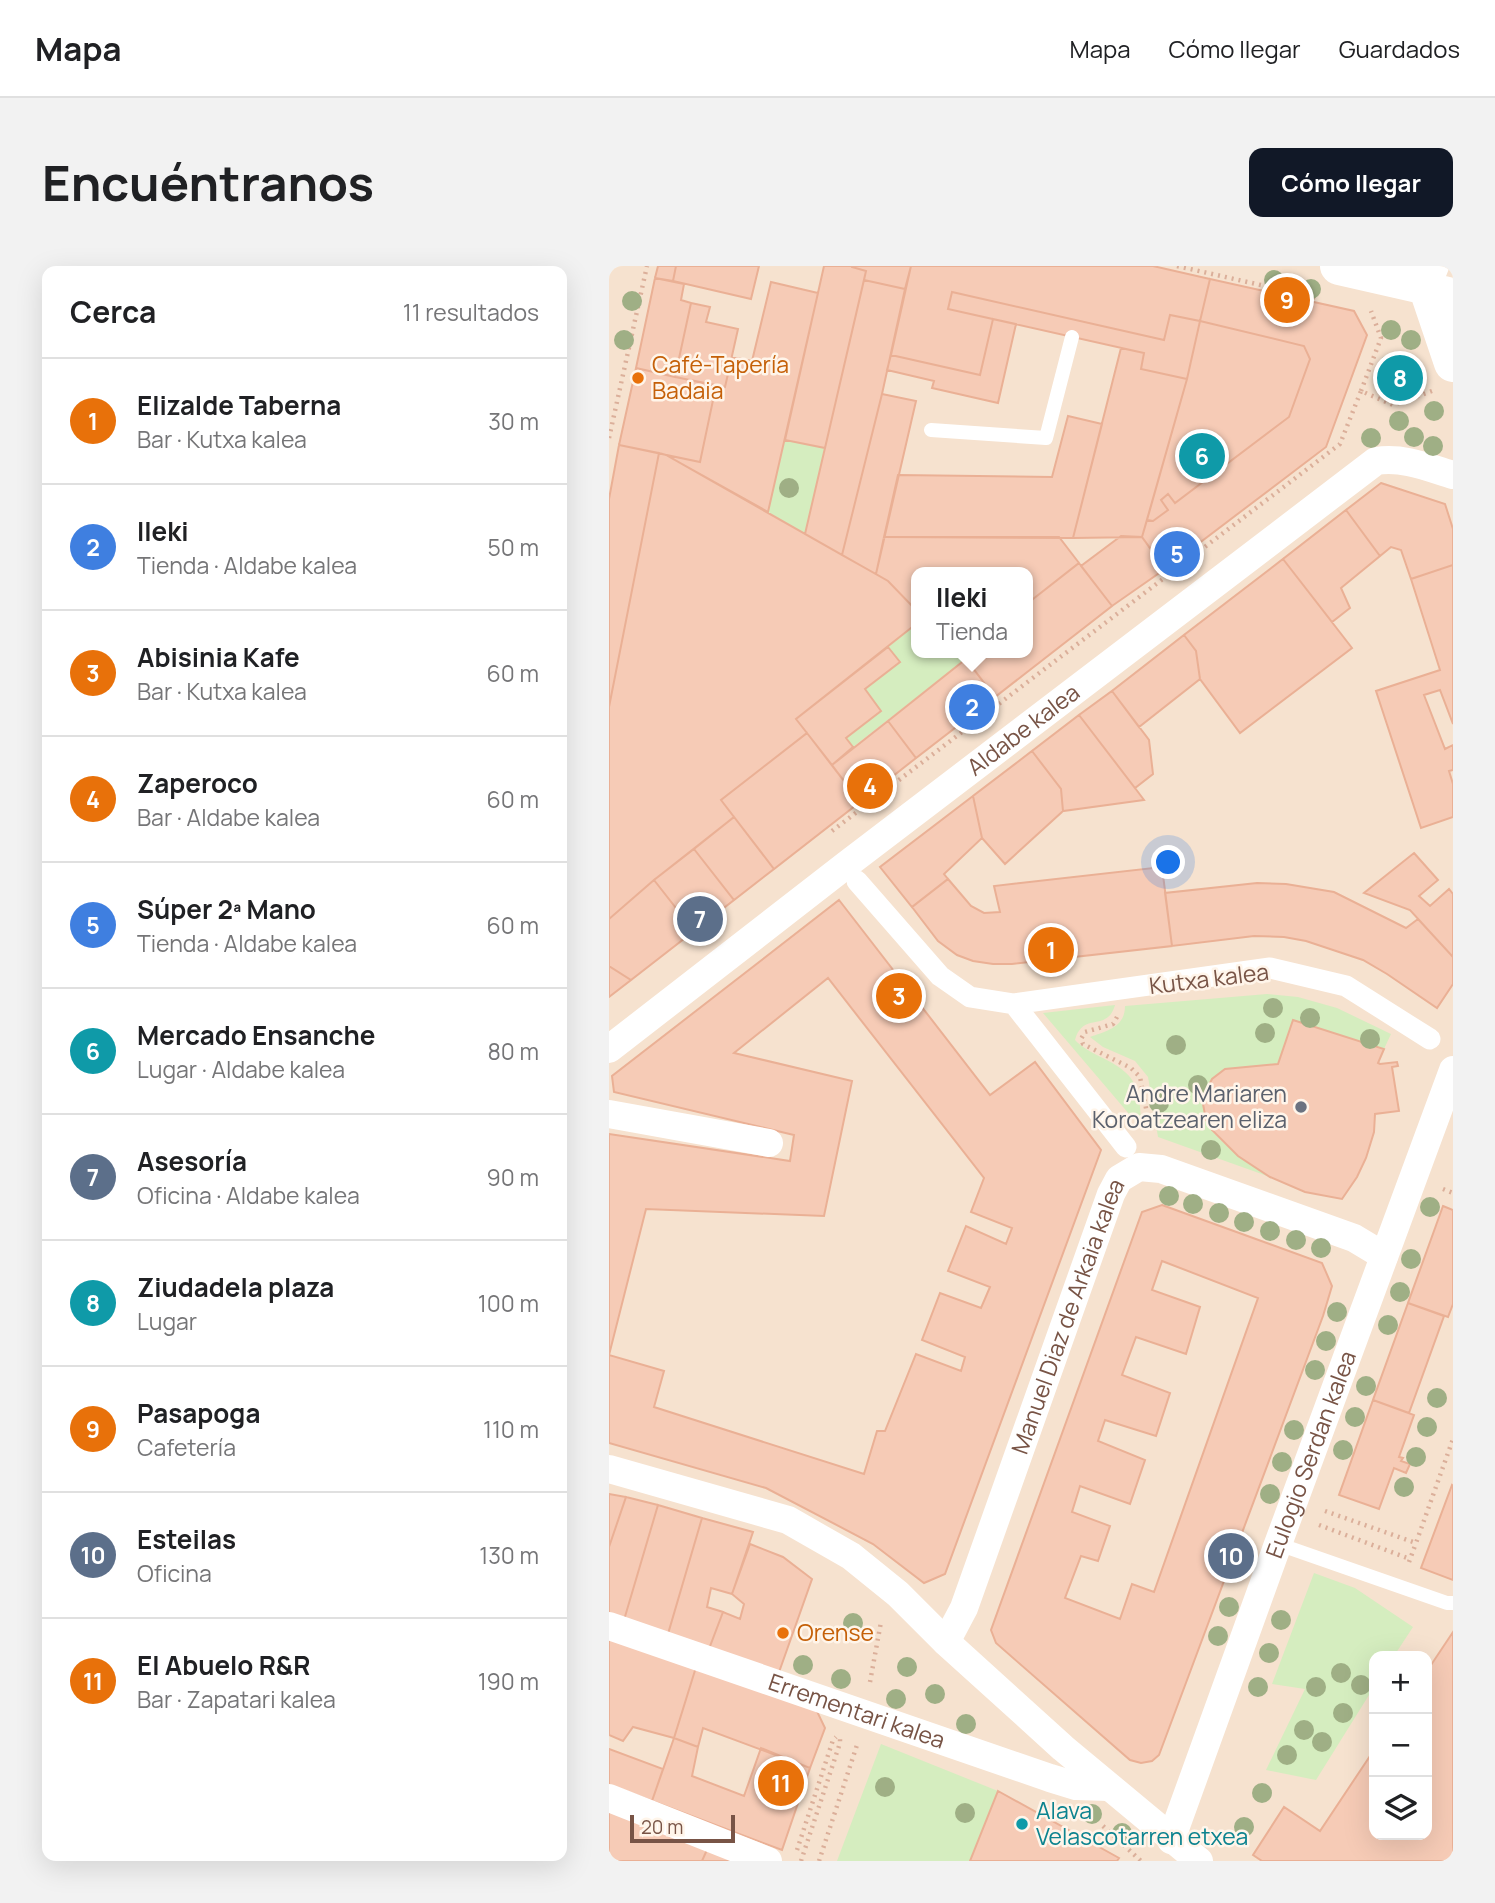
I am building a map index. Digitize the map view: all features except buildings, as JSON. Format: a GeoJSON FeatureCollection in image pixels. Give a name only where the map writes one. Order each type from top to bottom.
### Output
{"type":"FeatureCollection","features":[{"type":"Feature","properties":{"kind":"main road"},"geometry":{"type":"LineString","coordinates":[[1331,283],[1438,282],[1446,376]]}},
{"type":"Feature","properties":{"kind":"street","name":"Aldabe kalea"},"geometry":{"type":"LineString","coordinates":[[609,1049],[1376,461],[1408,461],[1453,475]]}},
{"type":"Feature","properties":{"kind":"street","name":"Kutxa kalea"},"geometry":{"type":"LineString","coordinates":[[857,881],[940,976],[971,997],[1014,1004],[1270,968],[1346,986],[1430,1038]]}},
{"type":"Feature","properties":{"kind":"street"},"geometry":{"type":"LineString","coordinates":[[1014,1004],[1126,1147]]}},
{"type":"Feature","properties":{"kind":"street","name":"Eulogio Serdan kalea"},"geometry":{"type":"LineString","coordinates":[[1171,1840],[1453,1070]]}},
{"type":"Feature","properties":{"kind":"street"},"geometry":{"type":"LineString","coordinates":[[609,1114],[769,1143]]}},
{"type":"Feature","properties":{"kind":"street","name":"Manuel Diaz de Arkaia kalea"},"geometry":{"type":"LineString","coordinates":[[946,1642],[964,1608],[1111,1194],[1119,1179],[1139,1167],[1161,1169],[1354,1238],[1384,1256]]}},
{"type":"Feature","properties":{"kind":"street"},"geometry":{"type":"LineString","coordinates":[[609,1469],[788,1520],[851,1556],[898,1594],[946,1642],[1063,1748],[1199,1861]]}},
{"type":"Feature","properties":{"kind":"street","name":"Errementari kalea"},"geometry":{"type":"LineString","coordinates":[[609,1626],[868,1705],[1050,1778],[1076,1786],[1109,1787]]}},
{"type":"Feature","properties":{"kind":"street"},"geometry":{"type":"LineString","coordinates":[[609,1798],[768,1861]]}},
{"type":"Feature","properties":{"kind":"lane"},"geometry":{"type":"LineString","coordinates":[[931,430],[1046,438],[1072,337]]}},
{"type":"Feature","properties":{"kind":"lane"},"geometry":{"type":"LineString","coordinates":[[1278,1544],[1453,1603]]}},
{"type":"Feature","properties":{"kind":"path"},"geometry":{"type":"LineString","coordinates":[[609,438],[647,266]]}},
{"type":"Feature","properties":{"kind":"path"},"geometry":{"type":"LineString","coordinates":[[1177,266],[1331,283]]}},
{"type":"Feature","properties":{"kind":"path"},"geometry":{"type":"LineString","coordinates":[[1340,444],[1381,338],[1371,311],[1363,309]]}},
{"type":"Feature","properties":{"kind":"path"},"geometry":{"type":"LineString","coordinates":[[1361,391],[1393,405],[1446,376]]}},
{"type":"Feature","properties":{"kind":"path"},"geometry":{"type":"LineString","coordinates":[[1120,990],[1119,1013],[1113,1024],[1085,1032],[1081,1039],[1083,1044],[1131,1068],[1140,1077],[1152,1140]]}},
{"type":"Feature","properties":{"kind":"path"},"geometry":{"type":"LineString","coordinates":[[1324,1511],[1416,1543],[1453,1439]]}},
{"type":"Feature","properties":{"kind":"path"},"geometry":{"type":"LineString","coordinates":[[1318,1525],[1410,1559]]}},
{"type":"Feature","properties":{"kind":"path"},"geometry":{"type":"LineString","coordinates":[[819,1861],[868,1705],[882,1613],[898,1594]]}},
{"type":"Feature","properties":{"kind":"path"},"geometry":{"type":"LineString","coordinates":[[798,1848],[833,1740]]}},
{"type":"Feature","properties":{"kind":"path"},"geometry":{"type":"LineString","coordinates":[[801,1861],[840,1743]]}},
{"type":"Feature","properties":{"kind":"path"},"geometry":{"type":"LineString","coordinates":[[1097,1821],[1141,1861]]}},
{"type":"Feature","properties":{"kind":"shaded area"},"geometry":{"type":"Polygon","coordinates":[[[609,266],[1453,266],[1453,1861],[609,1861],[609,266]]]}},
{"type":"Feature","properties":{"kind":"green space"},"geometry":{"type":"Polygon","coordinates":[[[785,440],[825,448],[805,534],[768,512],[785,440]]]}},
{"type":"Feature","properties":{"kind":"green space"},"geometry":{"type":"Polygon","coordinates":[[[911,628],[911,658],[966,659],[853,747],[846,738],[881,711],[865,689],[899,663],[888,647],[911,628]]]}},
{"type":"Feature","properties":{"kind":"green space"},"geometry":{"type":"Polygon","coordinates":[[[1267,994],[1298,997],[1337,1008],[1391,1034],[1384,1049],[1293,1020],[1278,1064],[1225,1069],[1212,1079],[1206,1113],[1208,1125],[1223,1142],[1270,1177],[1158,1137],[1148,1077],[1135,1061],[1103,1047],[1090,1037],[1109,1030],[1118,1023],[1122,1019],[1125,1006],[1267,994]]]}},
{"type":"Feature","properties":{"kind":"green space"},"geometry":{"type":"Polygon","coordinates":[[[1115,1005],[1107,1018],[1083,1026],[1075,1040],[1119,1067],[1130,1077],[1139,1098],[1141,1128],[1043,1013],[1115,1005]]]}},
{"type":"Feature","properties":{"kind":"green space"},"geometry":{"type":"Polygon","coordinates":[[[1314,1573],[1355,1588],[1413,1627],[1397,1651],[1369,1651],[1369,1695],[1316,1780],[1266,1770],[1305,1689],[1272,1684],[1314,1573]]]}},
{"type":"Feature","properties":{"kind":"green space"},"geometry":{"type":"Polygon","coordinates":[[[881,1744],[998,1791],[970,1861],[837,1861],[881,1744]]]}},
{"type":"Feature","properties":{"kind":"place","name":"Pasapoga"},"geometry":{"type":"Point","coordinates":[1287,300]}},
{"type":"Feature","properties":{"kind":"place","name":"Café-Tapería Badaia"},"geometry":{"type":"Point","coordinates":[638,378]}},
{"type":"Feature","properties":{"kind":"place","name":"Ziudadela plaza"},"geometry":{"type":"Point","coordinates":[1400,378]}},
{"type":"Feature","properties":{"kind":"place","name":"Mercado Ensanche"},"geometry":{"type":"Point","coordinates":[1202,456]}},
{"type":"Feature","properties":{"kind":"place","name":"Súper 2ª Mano"},"geometry":{"type":"Point","coordinates":[1177,554]}},
{"type":"Feature","properties":{"kind":"place","name":"Ileki"},"geometry":{"type":"Point","coordinates":[972,707]}},
{"type":"Feature","properties":{"kind":"place","name":"Zaperoco"},"geometry":{"type":"Point","coordinates":[870,786]}},
{"type":"Feature","properties":{"kind":"place","name":"Asesoría"},"geometry":{"type":"Point","coordinates":[700,919]}},
{"type":"Feature","properties":{"kind":"place","name":"Elizalde Taberna"},"geometry":{"type":"Point","coordinates":[1051,950]}},
{"type":"Feature","properties":{"kind":"place","name":"Abisinia Kafe"},"geometry":{"type":"Point","coordinates":[899,996]}},
{"type":"Feature","properties":{"kind":"place","name":"Andre Mariaren Koroatzearen eliza"},"geometry":{"type":"Point","coordinates":[1301,1107]}},
{"type":"Feature","properties":{"kind":"place","name":"Esteilas"},"geometry":{"type":"Point","coordinates":[1231,1556]}},
{"type":"Feature","properties":{"kind":"place","name":"Orense"},"geometry":{"type":"Point","coordinates":[783,1633]}},
{"type":"Feature","properties":{"kind":"place","name":"El Abuelo R&R"},"geometry":{"type":"Point","coordinates":[781,1783]}},
{"type":"Feature","properties":{"kind":"place","name":"Alava Velascotarren etxea"},"geometry":{"type":"Point","coordinates":[1022,1824]}}]}
